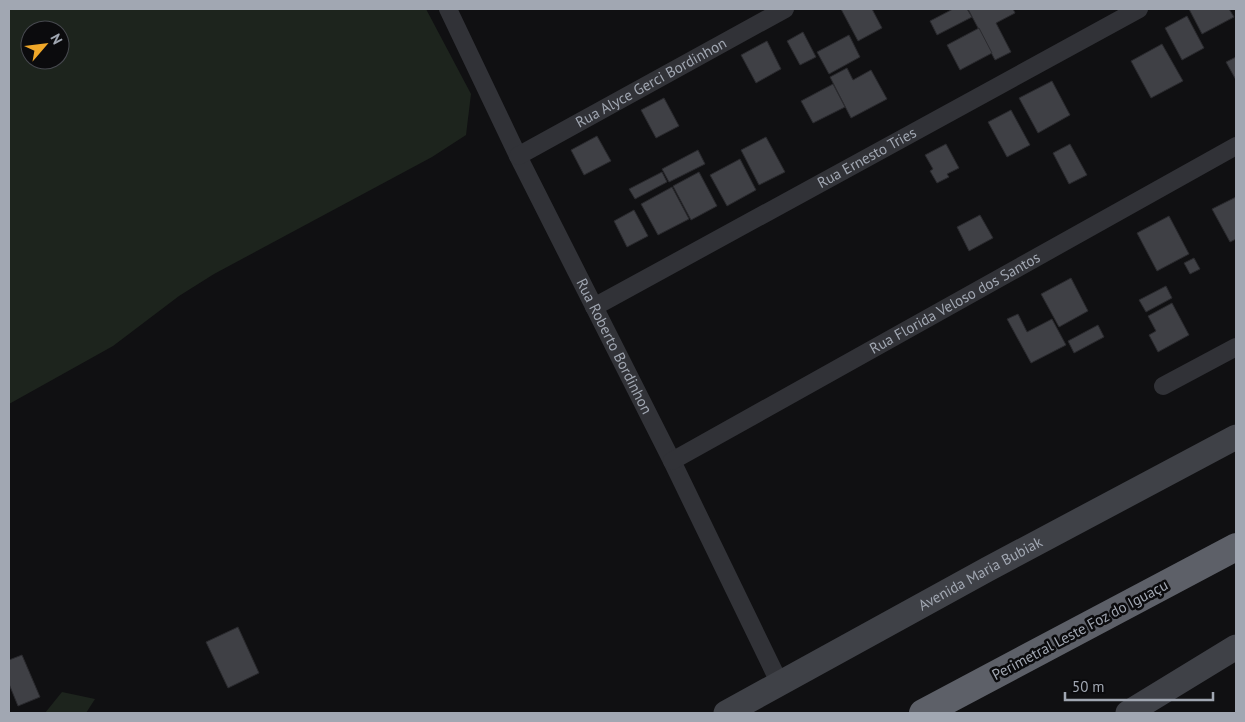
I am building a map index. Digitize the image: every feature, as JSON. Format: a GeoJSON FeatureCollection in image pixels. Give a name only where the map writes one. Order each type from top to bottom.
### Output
{"type":"FeatureCollection","features":[{"type":"Feature","properties":{"kind":"highway","name":"Perimetral Leste Foz do Iguaçu"},"geometry":{"type":"LineString","coordinates":[[923,713],[1236,546]]}},
{"type":"Feature","properties":{"kind":"street","name":"Rua Roberto Bordinhon"},"geometry":{"type":"LineString","coordinates":[[448,9],[518,156],[672,461],[780,684]]}},
{"type":"Feature","properties":{"kind":"street","name":"Rua Alyce Gerci Bordinhon"},"geometry":{"type":"LineString","coordinates":[[518,156],[785,9]]}},
{"type":"Feature","properties":{"kind":"street","name":"Rua Ernesto Tries"},"geometry":{"type":"LineString","coordinates":[[594,306],[1139,9]]}},
{"type":"Feature","properties":{"kind":"street","name":"Rua Florida Veloso dos Santos"},"geometry":{"type":"LineString","coordinates":[[672,461],[1236,146]]}},
{"type":"Feature","properties":{"kind":"street"},"geometry":{"type":"LineString","coordinates":[[1163,386],[1236,346]]}},
{"type":"Feature","properties":{"kind":"street","name":"Avenida Maria Bubiak"},"geometry":{"type":"LineString","coordinates":[[726,713],[988,569],[1236,437]]}},
{"type":"Feature","properties":{"kind":"street"},"geometry":{"type":"LineString","coordinates":[[1128,713],[1236,647]]}},
{"type":"Feature","properties":{"kind":"shaded area"},"geometry":{"type":"Polygon","coordinates":[[[9,9],[426,9],[471,94],[466,135],[432,157],[214,274],[179,296],[113,346],[9,404],[9,9]]]}},
{"type":"Feature","properties":{"kind":"shaded area"},"geometry":{"type":"Polygon","coordinates":[[[62,692],[95,699],[86,713],[45,713],[62,692]]]}},
{"type":"Feature","properties":{"kind":"building"},"geometry":{"type":"Polygon","coordinates":[[[841,9],[872,9],[882,28],[858,41],[841,9]]]}},
{"type":"Feature","properties":{"kind":"building"},"geometry":{"type":"Polygon","coordinates":[[[953,9],[967,9],[972,17],[937,35],[930,21],[953,9]]]}},
{"type":"Feature","properties":{"kind":"building"},"geometry":{"type":"Polygon","coordinates":[[[968,9],[1013,9],[1015,13],[996,23],[1011,52],[995,60],[968,9]]]}},
{"type":"Feature","properties":{"kind":"building"},"geometry":{"type":"Polygon","coordinates":[[[1189,9],[1229,9],[1234,17],[1202,34],[1189,9]]]}},
{"type":"Feature","properties":{"kind":"building"},"geometry":{"type":"Polygon","coordinates":[[[1187,16],[1204,48],[1182,60],[1165,28],[1187,16]]]}},
{"type":"Feature","properties":{"kind":"building"},"geometry":{"type":"Polygon","coordinates":[[[979,28],[992,53],[960,70],[947,45],[979,28]]]}},
{"type":"Feature","properties":{"kind":"building"},"geometry":{"type":"Polygon","coordinates":[[[803,32],[816,57],[800,65],[787,41],[803,32]]]}},
{"type":"Feature","properties":{"kind":"building"},"geometry":{"type":"Polygon","coordinates":[[[849,35],[860,57],[829,74],[817,52],[849,35]]]}},
{"type":"Feature","properties":{"kind":"building"},"geometry":{"type":"Polygon","coordinates":[[[767,41],[781,69],[756,83],[741,55],[767,41]]]}},
{"type":"Feature","properties":{"kind":"building"},"geometry":{"type":"Polygon","coordinates":[[[1162,44],[1183,81],[1151,98],[1131,61],[1162,44]]]}},
{"type":"Feature","properties":{"kind":"building"},"geometry":{"type":"Polygon","coordinates":[[[1236,57],[1236,80],[1226,62],[1236,57]]]}},
{"type":"Feature","properties":{"kind":"building"},"geometry":{"type":"Polygon","coordinates":[[[847,68],[853,80],[871,70],[887,99],[851,118],[830,77],[847,68]]]}},
{"type":"Feature","properties":{"kind":"building"},"geometry":{"type":"Polygon","coordinates":[[[1052,81],[1070,115],[1038,133],[1019,98],[1052,81]]]}},
{"type":"Feature","properties":{"kind":"building"},"geometry":{"type":"Polygon","coordinates":[[[833,84],[845,107],[813,123],[801,101],[833,84]]]}},
{"type":"Feature","properties":{"kind":"building"},"geometry":{"type":"Polygon","coordinates":[[[664,98],[679,126],[656,138],[641,110],[664,98]]]}},
{"type":"Feature","properties":{"kind":"building"},"geometry":{"type":"Polygon","coordinates":[[[1011,110],[1030,145],[1007,157],[988,122],[1011,110]]]}},
{"type":"Feature","properties":{"kind":"building"},"geometry":{"type":"Polygon","coordinates":[[[597,136],[611,161],[584,175],[571,150],[597,136]]]}},
{"type":"Feature","properties":{"kind":"building"},"geometry":{"type":"Polygon","coordinates":[[[766,137],[785,172],[759,185],[741,150],[766,137]]]}},
{"type":"Feature","properties":{"kind":"building"},"geometry":{"type":"Polygon","coordinates":[[[946,144],[959,168],[947,174],[949,177],[937,183],[930,171],[933,169],[925,155],[946,144]]]}},
{"type":"Feature","properties":{"kind":"building"},"geometry":{"type":"Polygon","coordinates":[[[1070,144],[1087,175],[1069,184],[1053,153],[1070,144]]]}},
{"type":"Feature","properties":{"kind":"building"},"geometry":{"type":"Polygon","coordinates":[[[698,150],[705,164],[669,182],[662,169],[698,150]]]}},
{"type":"Feature","properties":{"kind":"building"},"geometry":{"type":"Polygon","coordinates":[[[740,159],[756,190],[727,206],[710,175],[740,159]]]}},
{"type":"Feature","properties":{"kind":"building"},"geometry":{"type":"Polygon","coordinates":[[[662,172],[667,182],[635,199],[629,189],[662,172]]]}},
{"type":"Feature","properties":{"kind":"building"},"geometry":{"type":"Polygon","coordinates":[[[699,172],[717,206],[691,220],[673,186],[699,172]]]}},
{"type":"Feature","properties":{"kind":"building"},"geometry":{"type":"Polygon","coordinates":[[[672,187],[689,219],[658,235],[641,204],[672,187]]]}},
{"type":"Feature","properties":{"kind":"building"},"geometry":{"type":"Polygon","coordinates":[[[1236,197],[1236,239],[1230,242],[1212,209],[1236,197]]]}},
{"type":"Feature","properties":{"kind":"building"},"geometry":{"type":"Polygon","coordinates":[[[634,210],[648,236],[627,247],[614,221],[634,210]]]}},
{"type":"Feature","properties":{"kind":"building"},"geometry":{"type":"Polygon","coordinates":[[[980,215],[993,238],[969,251],[957,227],[980,215]]]}},
{"type":"Feature","properties":{"kind":"building"},"geometry":{"type":"Polygon","coordinates":[[[1169,216],[1189,254],[1157,271],[1137,233],[1169,216]]]}},
{"type":"Feature","properties":{"kind":"building"},"geometry":{"type":"Polygon","coordinates":[[[1194,258],[1200,269],[1190,274],[1184,263],[1194,258]]]}},
{"type":"Feature","properties":{"kind":"building"},"geometry":{"type":"Polygon","coordinates":[[[1071,278],[1088,311],[1059,327],[1041,294],[1071,278]]]}},
{"type":"Feature","properties":{"kind":"building"},"geometry":{"type":"Polygon","coordinates":[[[1166,286],[1172,298],[1146,312],[1139,300],[1166,286]]]}},
{"type":"Feature","properties":{"kind":"building"},"geometry":{"type":"Polygon","coordinates":[[[1172,303],[1189,335],[1158,352],[1149,335],[1156,331],[1148,316],[1172,303]]]}},
{"type":"Feature","properties":{"kind":"building"},"geometry":{"type":"Polygon","coordinates":[[[1018,314],[1027,332],[1052,319],[1066,345],[1031,363],[1007,319],[1018,314]]]}},
{"type":"Feature","properties":{"kind":"building"},"geometry":{"type":"Polygon","coordinates":[[[1098,325],[1104,337],[1074,353],[1068,341],[1098,325]]]}},
{"type":"Feature","properties":{"kind":"building"},"geometry":{"type":"Polygon","coordinates":[[[238,627],[259,673],[228,688],[206,642],[238,627]]]}},
{"type":"Feature","properties":{"kind":"building"},"geometry":{"type":"Polygon","coordinates":[[[22,655],[40,697],[18,706],[9,684],[9,660],[22,655]]]}}]}
